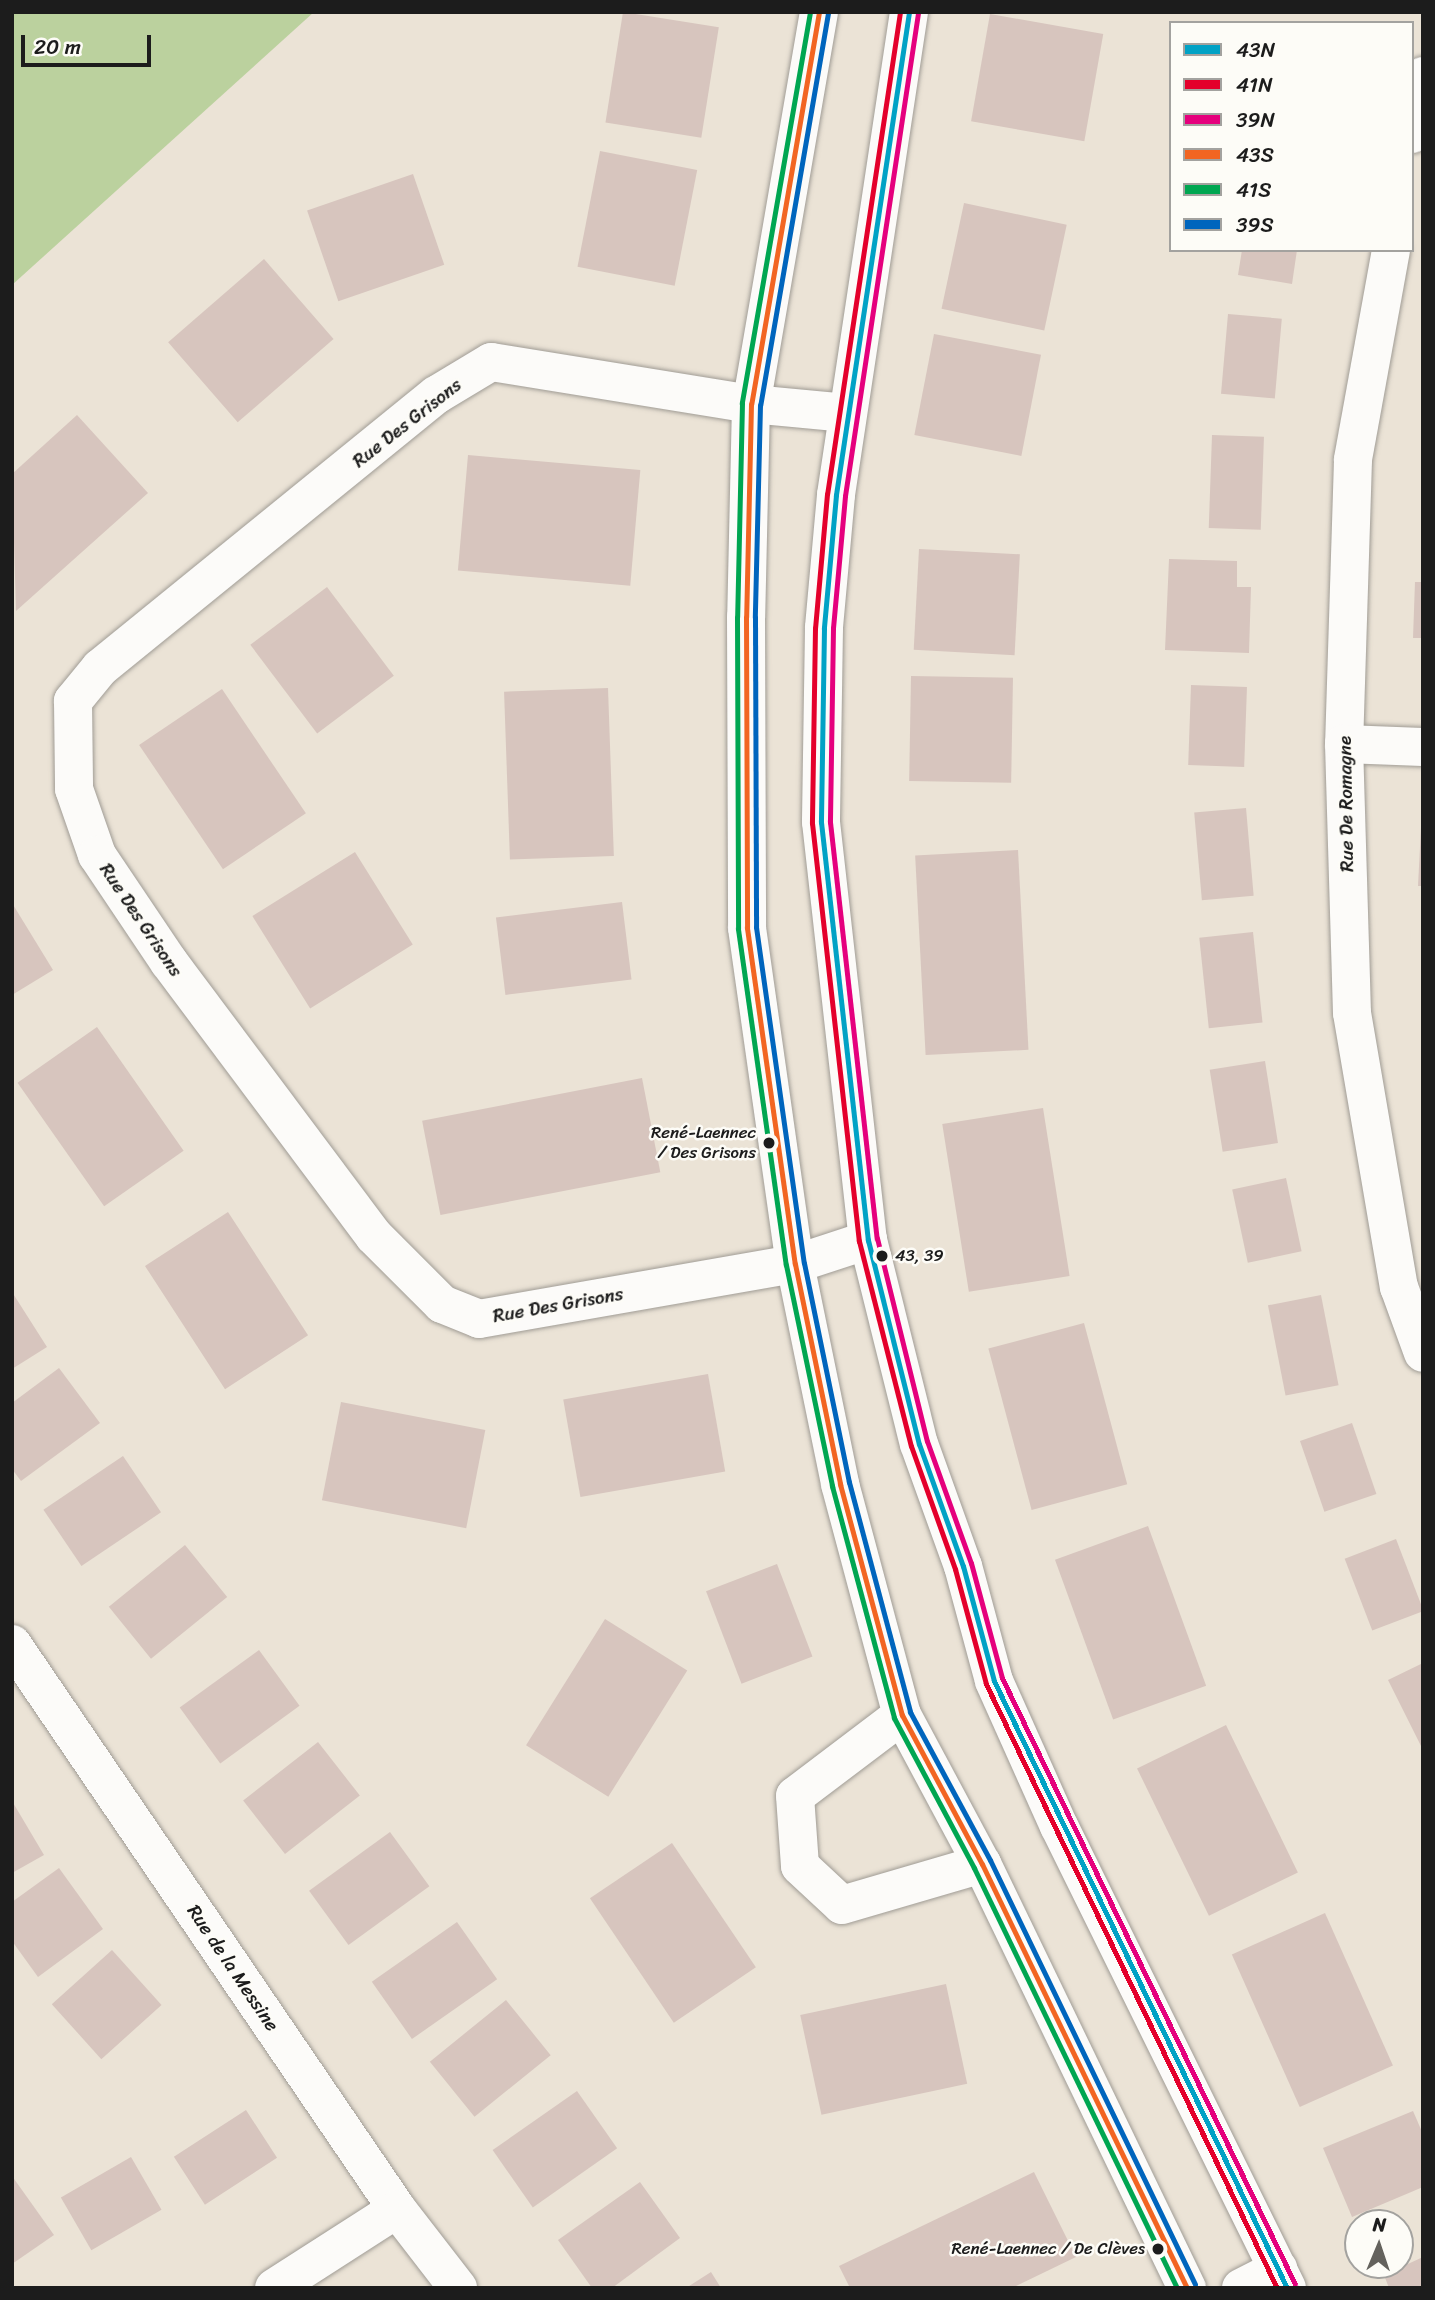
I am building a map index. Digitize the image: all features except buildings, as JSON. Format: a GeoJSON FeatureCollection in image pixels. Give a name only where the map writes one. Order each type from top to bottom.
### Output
{"type":"FeatureCollection","features":[{"type":"Feature","properties":{"kind":"street"},"geometry":{"type":"LineString","coordinates":[[819,12],[751,404],[747,928],[795,1264],[840,1484],[902,1715],[982,1864],[1187,2288]]}},
{"type":"Feature","properties":{"kind":"street"},"geometry":{"type":"LineString","coordinates":[[909,12],[847,413],[824,628],[821,822],[868,1240],[919,1444],[963,1566],[994,1681],[1059,1826],[1283,2278],[1241,2288]]}},
{"type":"Feature","properties":{"kind":"street"},"geometry":{"type":"LineString","coordinates":[[1414,123],[1423,76]]}},
{"type":"Feature","properties":{"kind":"street","name":"Rue De Romagne"},"geometry":{"type":"LineString","coordinates":[[1391,252],[1353,460],[1343,744],[1352,1013],[1399,1287],[1423,1353]]}},
{"type":"Feature","properties":{"kind":"street","name":"Rue Des Grisons"},"geometry":{"type":"LineString","coordinates":[[847,413],[751,404],[491,362],[436,395],[100,668],[74,701],[74,789],[97,855],[169,962],[374,1236],[442,1304],[479,1319],[795,1264],[868,1240]]}},
{"type":"Feature","properties":{"kind":"street"},"geometry":{"type":"LineString","coordinates":[[1343,744],[1423,747]]}},
{"type":"Feature","properties":{"kind":"street","name":"Rue de la Messine"},"geometry":{"type":"LineString","coordinates":[[12,1644],[397,2209],[458,2288]]}},
{"type":"Feature","properties":{"kind":"street"},"geometry":{"type":"LineString","coordinates":[[902,1715],[795,1796],[800,1867],[842,1905],[982,1864]]}},
{"type":"Feature","properties":{"kind":"street"},"geometry":{"type":"LineString","coordinates":[[274,2288],[397,2209]]}},
{"type":"Feature","properties":{"kind":"green space"},"geometry":{"type":"Polygon","coordinates":[[[12,12],[314,12],[12,285],[12,12]]]}},
{"type":"Feature","properties":{"kind":"transit line","name":"41S"},"geometry":{"type":"LineString","coordinates":[[810,12],[742,403],[737,617],[738,929],[786,1265],[832,1486],[894,1718],[974,1868],[1177,2288]]}},
{"type":"Feature","properties":{"kind":"transit line","name":"43S"},"geometry":{"type":"LineString","coordinates":[[819,12],[751,404],[746,617],[747,928],[795,1264],[840,1484],[902,1715],[982,1864],[1187,2288]]}},
{"type":"Feature","properties":{"kind":"transit line","name":"41N"},"geometry":{"type":"LineString","coordinates":[[900,12],[827,494],[815,628],[812,823],[859,1241],[911,1446],[955,1569],[986,1684],[1277,2288]]}},
{"type":"Feature","properties":{"kind":"transit line","name":"43N"},"geometry":{"type":"LineString","coordinates":[[909,12],[836,495],[824,628],[821,822],[868,1240],[919,1444],[963,1566],[994,1681],[1287,2288]]}},
{"type":"Feature","properties":{"kind":"transit line","name":"39S"},"geometry":{"type":"LineString","coordinates":[[828,13],[760,405],[755,617],[756,927],[804,1263],[849,1482],[910,1712],[990,1860],[1195,2284]]}},
{"type":"Feature","properties":{"kind":"transit line","name":"39N"},"geometry":{"type":"LineString","coordinates":[[918,13],[845,496],[833,628],[830,822],[877,1238],[927,1441],[971,1563],[1002,1678],[1295,2284]]}},
{"type":"Feature","properties":{"kind":"place","name":"René-Laennec / Des Grisons"},"geometry":{"type":"Point","coordinates":[769,1143]}},
{"type":"Feature","properties":{"kind":"place","name":"43, 39"},"geometry":{"type":"Point","coordinates":[882,1256]}},
{"type":"Feature","properties":{"kind":"place","name":"René-Laennec / De Clèves"},"geometry":{"type":"Point","coordinates":[1158,2249]}}]}
